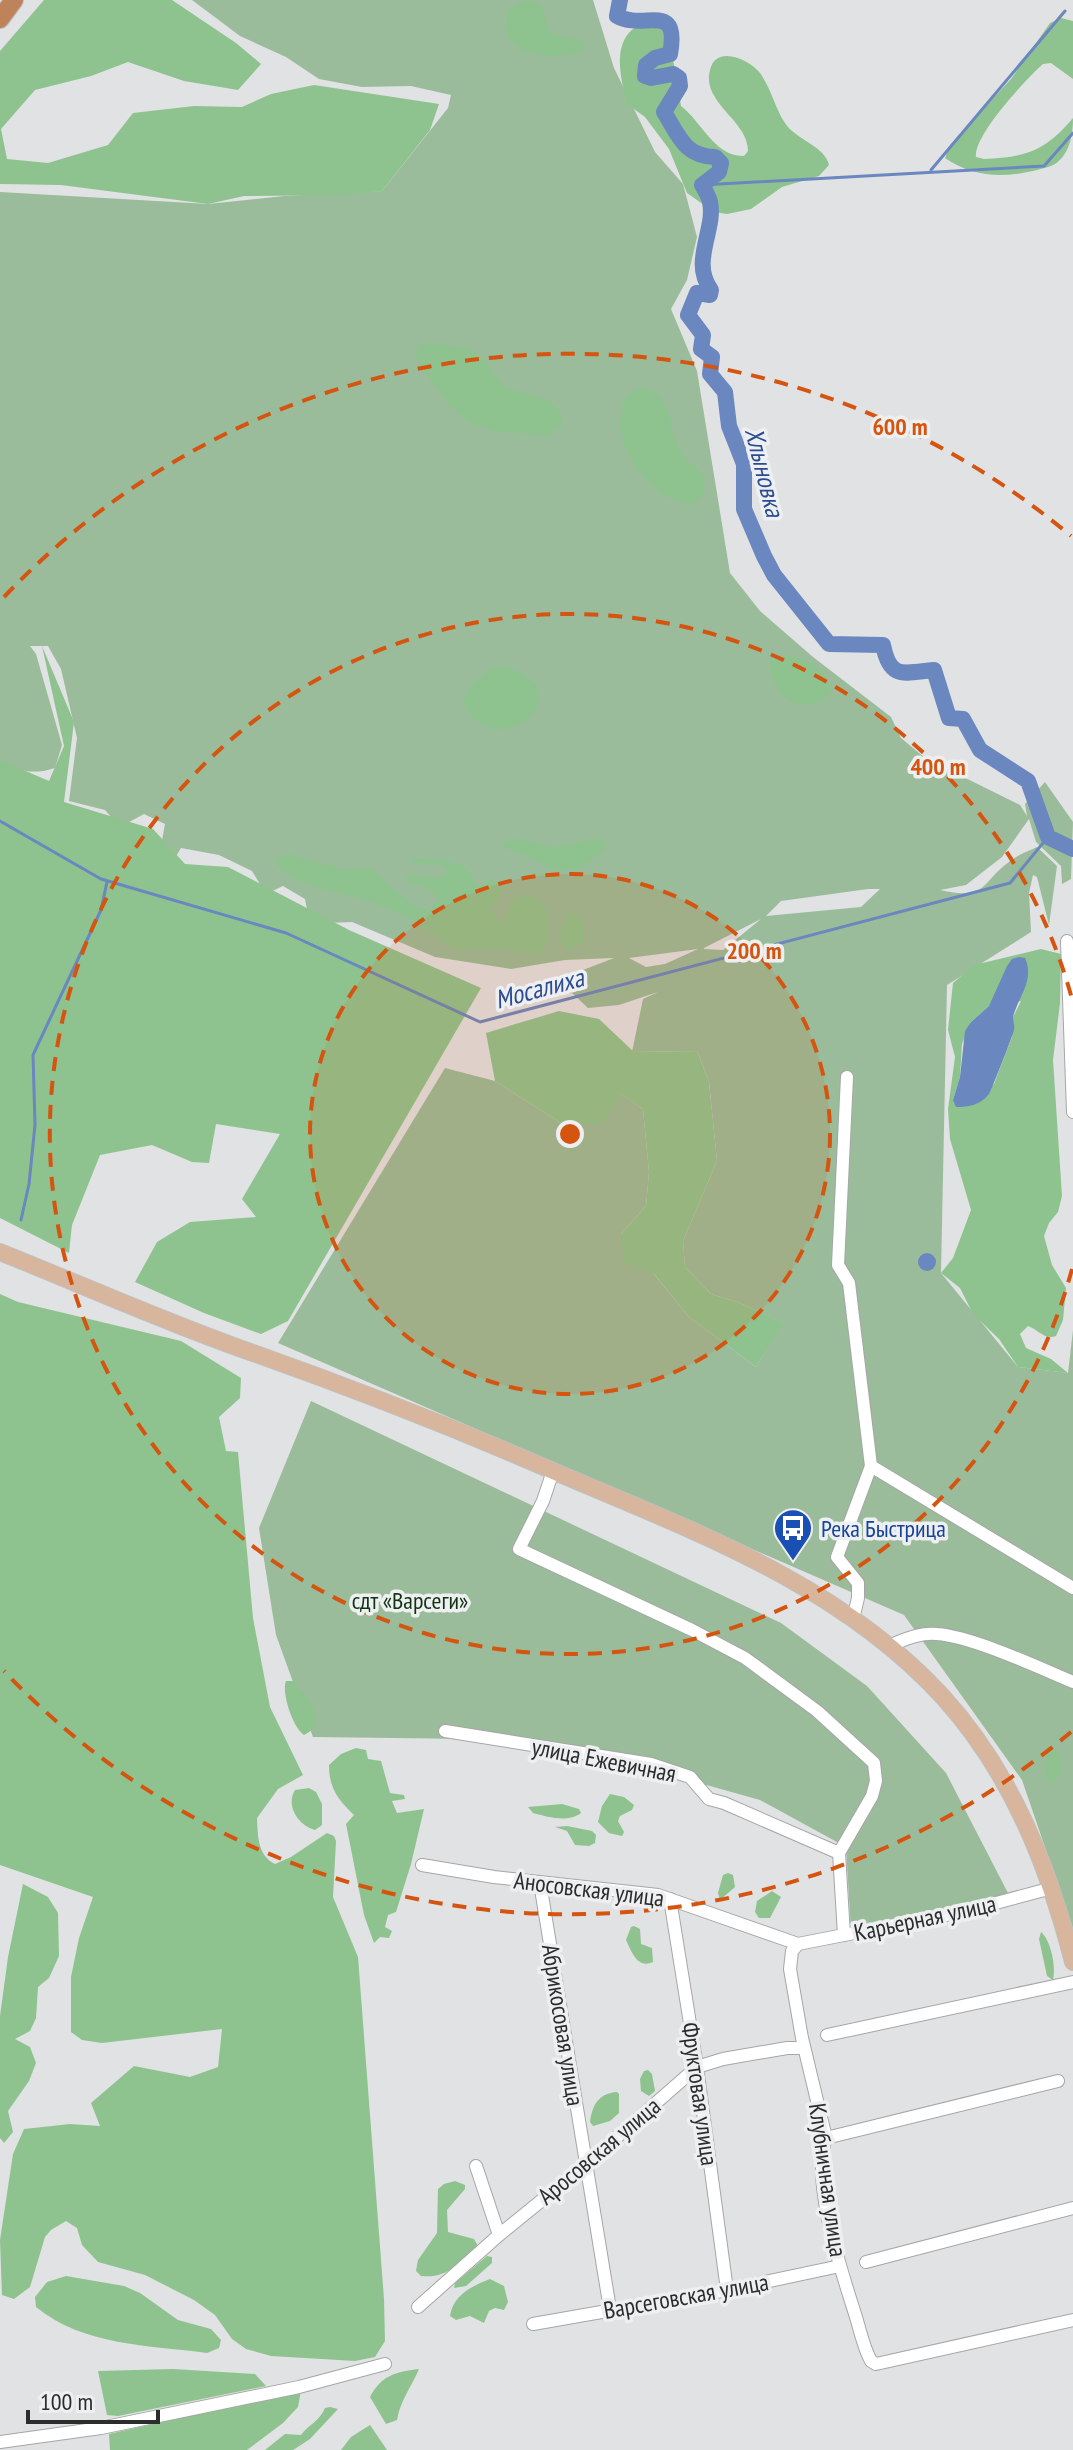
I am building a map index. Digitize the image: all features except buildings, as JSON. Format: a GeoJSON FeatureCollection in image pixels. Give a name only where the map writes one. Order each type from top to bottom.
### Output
{"type":"FeatureCollection","features":[{"type":"Feature","properties":{"kind":"highway"},"geometry":{"type":"LineString","coordinates":[[0,19],[14,0]]}},
{"type":"Feature","properties":{"kind":"main road"},"geometry":{"type":"LineString","coordinates":[[0,1252],[553,1471],[721,1542],[788,1577],[853,1619],[888,1646],[942,1696],[981,1743],[1018,1804],[1052,1888],[1073,1962]]}},
{"type":"Feature","properties":{"kind":"street"},"geometry":{"type":"LineString","coordinates":[[1067,941],[1073,1112]]}},
{"type":"Feature","properties":{"kind":"street"},"geometry":{"type":"LineString","coordinates":[[847,1077],[838,1265],[849,1283],[871,1466],[837,1557],[858,1583],[853,1619]]}},
{"type":"Feature","properties":{"kind":"street"},"geometry":{"type":"LineString","coordinates":[[871,1466],[1073,1588]]}},
{"type":"Feature","properties":{"kind":"street"},"geometry":{"type":"LineString","coordinates":[[553,1471],[543,1501],[519,1549],[745,1658],[817,1711],[874,1763],[876,1781],[872,1796],[839,1853],[844,1935]]}},
{"type":"Feature","properties":{"kind":"street"},"geometry":{"type":"LineString","coordinates":[[888,1646],[912,1637],[938,1634],[964,1640],[1073,1682]]}},
{"type":"Feature","properties":{"kind":"street","name":"улица Ежевичная"},"geometry":{"type":"LineString","coordinates":[[445,1731],[651,1764],[690,1777],[709,1799],[839,1853]]}},
{"type":"Feature","properties":{"kind":"street","name":"Аносовская улица"},"geometry":{"type":"LineString","coordinates":[[422,1865],[540,1883],[645,1893],[798,1944]]}},
{"type":"Feature","properties":{"kind":"street","name":"Абрикосовая улица"},"geometry":{"type":"LineString","coordinates":[[540,1883],[610,2309]]}},
{"type":"Feature","properties":{"kind":"street","name":"Карьерная улица"},"geometry":{"type":"LineString","coordinates":[[798,1944],[966,1911],[1052,1888]]}},
{"type":"Feature","properties":{"kind":"street","name":"Фруктовая улица"},"geometry":{"type":"LineString","coordinates":[[670,1899],[697,2067],[727,2290]]}},
{"type":"Feature","properties":{"kind":"street","name":"Клубничная улица"},"geometry":{"type":"LineString","coordinates":[[798,1944],[792,1951],[790,1969],[804,2048],[826,2138],[821,2153],[826,2200],[840,2266],[868,2354],[876,2364],[1073,2320]]}},
{"type":"Feature","properties":{"kind":"street"},"geometry":{"type":"LineString","coordinates":[[827,2035],[1073,1982]]}},
{"type":"Feature","properties":{"kind":"street","name":"Аросовская улица"},"geometry":{"type":"LineString","coordinates":[[418,2307],[697,2067],[736,2057],[804,2048]]}},
{"type":"Feature","properties":{"kind":"street"},"geometry":{"type":"LineString","coordinates":[[826,2138],[1058,2081]]}},
{"type":"Feature","properties":{"kind":"street"},"geometry":{"type":"LineString","coordinates":[[476,2166],[499,2235]]}},
{"type":"Feature","properties":{"kind":"street"},"geometry":{"type":"LineString","coordinates":[[866,2262],[1073,2208]]}},
{"type":"Feature","properties":{"kind":"street","name":"Варсеговская улица"},"geometry":{"type":"LineString","coordinates":[[533,2324],[727,2290],[840,2266]]}},
{"type":"Feature","properties":{"kind":"street"},"geometry":{"type":"LineString","coordinates":[[0,2442],[101,2428],[299,2387],[385,2364]]}},
{"type":"Feature","properties":{"kind":"green space"},"geometry":{"type":"Polygon","coordinates":[[[44,0],[172,0],[236,43],[261,64],[238,90],[184,81],[128,62],[91,76],[35,90],[1,129],[7,159],[48,163],[108,145],[133,113],[194,106],[242,107],[271,94],[314,85],[439,104],[430,130],[382,191],[342,195],[244,196],[208,204],[61,185],[0,184],[0,51],[44,0]]]}},
{"type":"Feature","properties":{"kind":"green space"},"geometry":{"type":"Polygon","coordinates":[[[192,0],[593,0],[614,68],[655,152],[683,184],[697,237],[687,280],[671,309],[697,371],[730,573],[760,611],[813,657],[891,717],[901,738],[925,758],[1020,805],[1027,816],[1025,804],[1045,782],[1073,822],[1071,879],[1062,884],[1061,866],[1036,842],[1029,819],[1002,857],[966,885],[940,890],[956,893],[976,891],[1013,859],[1037,847],[1057,866],[1049,925],[1037,877],[1033,875],[1029,893],[1031,932],[947,985],[941,1273],[1018,1367],[1068,1373],[1073,1330],[1073,1929],[1022,1780],[904,1615],[278,1343],[445,1068],[495,1081],[561,1123],[620,1093],[643,1109],[649,1172],[646,1206],[621,1234],[689,1317],[756,1367],[782,1323],[740,1303],[711,1294],[685,1267],[683,1241],[717,1161],[709,1082],[697,1051],[632,1052],[643,999],[658,992],[619,1005],[588,1008],[572,993],[565,977],[614,958],[565,960],[511,969],[435,957],[352,922],[327,923],[309,919],[305,899],[283,886],[266,894],[252,871],[219,855],[181,848],[175,858],[161,846],[165,824],[144,814],[120,827],[105,810],[69,801],[77,738],[61,669],[48,646],[30,646],[36,654],[62,745],[55,768],[27,771],[0,763],[0,192],[208,204],[382,191],[448,108],[451,95],[411,86],[362,87],[319,79],[286,57],[240,36],[192,0]],[[880,889],[781,901],[766,916],[861,907],[880,889]],[[761,919],[704,948],[723,950],[761,919]],[[698,949],[629,958],[646,967],[665,964],[698,949]]]}},
{"type":"Feature","properties":{"kind":"green space"},"geometry":{"type":"Polygon","coordinates":[[[523,1],[540,5],[548,30],[582,40],[583,50],[551,56],[518,47],[511,40],[505,24],[508,12],[523,1]]]}},
{"type":"Feature","properties":{"kind":"green space"},"geometry":{"type":"Polygon","coordinates":[[[1061,18],[1073,21],[1073,79],[1051,63],[1043,64],[991,122],[977,148],[976,157],[999,158],[1034,150],[1053,138],[1073,118],[1070,143],[1060,160],[1037,170],[1001,175],[978,173],[945,158],[950,145],[1011,79],[1050,23],[1061,18]]]}},
{"type":"Feature","properties":{"kind":"green space"},"geometry":{"type":"Polygon","coordinates":[[[643,23],[658,24],[668,30],[681,106],[717,145],[734,155],[744,156],[748,151],[741,130],[718,102],[709,82],[713,62],[726,56],[734,57],[749,63],[760,73],[785,123],[822,153],[829,165],[819,176],[782,187],[751,209],[727,214],[714,212],[687,193],[669,149],[645,117],[627,104],[620,70],[622,47],[633,29],[643,23]]]}},
{"type":"Feature","properties":{"kind":"green space"},"geometry":{"type":"Polygon","coordinates":[[[434,343],[475,353],[506,387],[542,399],[557,408],[561,426],[546,436],[492,430],[470,423],[448,404],[417,360],[419,345],[434,343]]]}},
{"type":"Feature","properties":{"kind":"green space"},"geometry":{"type":"Polygon","coordinates":[[[639,388],[650,390],[664,403],[682,453],[704,477],[703,495],[693,504],[680,502],[657,490],[631,458],[620,429],[620,419],[626,396],[639,388]]]}},
{"type":"Feature","properties":{"kind":"green space"},"geometry":{"type":"Polygon","coordinates":[[[42,646],[74,722],[64,802],[153,829],[185,864],[228,867],[349,930],[481,988],[288,1321],[261,1334],[135,1282],[157,1242],[190,1222],[256,1217],[242,1199],[280,1134],[216,1124],[209,1163],[192,1162],[152,1145],[100,1155],[72,1225],[69,1253],[0,1218],[0,760],[49,781],[64,746],[42,646]]]}},
{"type":"Feature","properties":{"kind":"green space"},"geometry":{"type":"Polygon","coordinates":[[[787,655],[809,662],[825,676],[831,691],[822,700],[812,704],[792,701],[776,685],[770,662],[787,655]]]}},
{"type":"Feature","properties":{"kind":"green space"},"geometry":{"type":"Polygon","coordinates":[[[504,666],[528,678],[538,692],[537,707],[527,719],[512,728],[495,729],[477,721],[463,702],[479,678],[504,666]]]}},
{"type":"Feature","properties":{"kind":"green space"},"geometry":{"type":"Polygon","coordinates":[[[515,838],[554,846],[598,839],[604,841],[606,849],[580,868],[564,871],[504,848],[503,845],[515,838]]]}},
{"type":"Feature","properties":{"kind":"green space"},"geometry":{"type":"Polygon","coordinates":[[[288,854],[347,870],[360,867],[372,869],[410,903],[427,910],[436,903],[437,896],[428,888],[407,881],[405,875],[435,878],[446,874],[447,869],[437,864],[413,863],[411,860],[449,861],[468,870],[478,886],[491,880],[502,884],[502,892],[492,909],[496,922],[505,920],[515,897],[527,896],[543,903],[548,918],[546,948],[538,954],[500,949],[457,950],[407,917],[373,902],[293,878],[277,866],[276,859],[288,854]]]}},
{"type":"Feature","properties":{"kind":"green space"},"geometry":{"type":"Polygon","coordinates":[[[569,913],[578,914],[584,931],[583,943],[568,950],[560,943],[561,926],[569,913]]]}},
{"type":"Feature","properties":{"kind":"green space"},"geometry":{"type":"Polygon","coordinates":[[[1041,949],[1061,954],[1060,1003],[1053,1060],[1062,1196],[1058,1212],[1044,1236],[1052,1265],[1066,1288],[1063,1320],[1056,1336],[1045,1336],[1028,1326],[1020,1334],[1026,1348],[1051,1359],[1068,1373],[1018,1367],[999,1339],[973,1314],[960,1288],[941,1273],[953,1258],[971,1210],[950,1139],[948,1109],[955,1057],[948,1030],[953,983],[974,965],[1041,949]],[[1021,1001],[989,1006],[971,1022],[962,1044],[960,1077],[953,1100],[994,1084],[1012,1037],[1013,1017],[1021,1001]]]}},
{"type":"Feature","properties":{"kind":"green space"},"geometry":{"type":"Polygon","coordinates":[[[559,1011],[599,1019],[634,1052],[697,1051],[709,1082],[717,1161],[683,1241],[685,1267],[711,1294],[740,1303],[783,1323],[756,1367],[689,1317],[654,1274],[623,1262],[621,1234],[646,1206],[649,1172],[643,1109],[621,1094],[602,1124],[561,1123],[495,1081],[486,1033],[559,1011]]]}},
{"type":"Feature","properties":{"kind":"green space"},"geometry":{"type":"Polygon","coordinates":[[[0,1294],[18,1302],[181,1341],[241,1378],[240,1398],[219,1417],[226,1451],[238,1452],[253,1618],[270,1707],[303,1775],[278,1789],[257,1818],[258,1838],[265,1855],[275,1864],[327,1833],[334,1836],[336,1841],[333,1897],[358,1957],[384,2299],[385,2341],[375,2357],[355,2361],[271,2356],[246,2349],[232,2339],[215,2315],[194,2300],[145,2275],[98,2262],[82,2245],[77,2228],[66,2221],[45,2237],[30,2287],[14,2299],[2,2295],[0,2240],[13,2154],[24,2129],[70,2124],[100,2126],[91,2103],[134,2066],[190,2077],[218,2067],[222,2029],[102,2043],[82,2040],[71,2032],[71,1977],[79,1938],[93,1897],[0,1865],[0,1294]]]}},
{"type":"Feature","properties":{"kind":"green space","name":"сдт «Варсеги»"},"geometry":{"type":"Polygon","coordinates":[[[311,1401],[781,1623],[867,1686],[946,1773],[1009,1895],[851,1931],[846,1847],[760,1800],[653,1770],[473,1739],[313,1737],[276,1635],[259,1528],[311,1401]]]}},
{"type":"Feature","properties":{"kind":"green space"},"geometry":{"type":"Polygon","coordinates":[[[286,1681],[294,1681],[314,1709],[316,1723],[304,1735],[289,1710],[286,1681]]]}},
{"type":"Feature","properties":{"kind":"green space"},"geometry":{"type":"Polygon","coordinates":[[[356,1748],[366,1750],[368,1759],[381,1761],[390,1793],[404,1795],[405,1799],[392,1801],[397,1813],[424,1809],[396,1912],[388,1915],[385,1927],[392,1931],[389,1938],[380,1937],[374,1943],[364,1915],[346,1824],[354,1815],[336,1793],[329,1773],[329,1765],[341,1754],[356,1748]]]}},
{"type":"Feature","properties":{"kind":"green space"},"geometry":{"type":"Polygon","coordinates":[[[1051,1749],[1059,1752],[1061,1766],[1060,1774],[1052,1783],[1047,1781],[1046,1768],[1051,1749]]]}},
{"type":"Feature","properties":{"kind":"green space"},"geometry":{"type":"Polygon","coordinates":[[[309,1788],[316,1792],[322,1804],[322,1825],[315,1830],[299,1820],[292,1802],[295,1790],[309,1788]]]}},
{"type":"Feature","properties":{"kind":"green space"},"geometry":{"type":"Polygon","coordinates":[[[610,1794],[624,1797],[634,1805],[618,1821],[624,1832],[622,1836],[609,1833],[598,1822],[602,1806],[610,1794]]]}},
{"type":"Feature","properties":{"kind":"green space"},"geometry":{"type":"Polygon","coordinates":[[[562,1804],[579,1809],[581,1813],[570,1818],[558,1818],[533,1813],[528,1807],[562,1804]]]}},
{"type":"Feature","properties":{"kind":"green space"},"geometry":{"type":"Polygon","coordinates":[[[555,1827],[592,1831],[596,1835],[595,1843],[575,1845],[567,1831],[555,1827]]]}},
{"type":"Feature","properties":{"kind":"green space"},"geometry":{"type":"Polygon","coordinates":[[[723,1875],[733,1875],[735,1887],[720,1900],[718,1893],[723,1875]]]}},
{"type":"Feature","properties":{"kind":"green space"},"geometry":{"type":"Polygon","coordinates":[[[23,1884],[48,1897],[58,1913],[59,1956],[49,1978],[38,1987],[36,2018],[30,2031],[15,2039],[30,2047],[36,2063],[29,2081],[8,2111],[13,2132],[4,2143],[0,2138],[0,2016],[23,1884]]]}},
{"type":"Feature","properties":{"kind":"green space"},"geometry":{"type":"Polygon","coordinates":[[[772,1891],[781,1897],[770,1918],[759,1918],[755,1912],[757,1901],[772,1891]]]}},
{"type":"Feature","properties":{"kind":"green space"},"geometry":{"type":"Polygon","coordinates":[[[634,1926],[640,1929],[641,1944],[652,1948],[653,1962],[647,1964],[639,1961],[630,1949],[626,1940],[634,1926]]]}},
{"type":"Feature","properties":{"kind":"green space"},"geometry":{"type":"Polygon","coordinates":[[[1041,1932],[1052,1954],[1053,1980],[1047,1976],[1039,1939],[1041,1932]]]}},
{"type":"Feature","properties":{"kind":"green space"},"geometry":{"type":"Polygon","coordinates":[[[648,2070],[652,2074],[655,2091],[649,2096],[641,2091],[640,2079],[648,2070]]]}},
{"type":"Feature","properties":{"kind":"green space"},"geometry":{"type":"Polygon","coordinates":[[[617,2092],[619,2113],[610,2121],[593,2126],[590,2122],[595,2105],[605,2095],[617,2092]]]}},
{"type":"Feature","properties":{"kind":"green space"},"geometry":{"type":"Polygon","coordinates":[[[455,2181],[465,2185],[465,2189],[447,2210],[448,2232],[474,2239],[478,2246],[446,2272],[421,2276],[416,2271],[418,2260],[437,2233],[438,2189],[455,2181]]]}},
{"type":"Feature","properties":{"kind":"green space"},"geometry":{"type":"Polygon","coordinates":[[[487,2256],[492,2257],[492,2263],[466,2286],[454,2288],[455,2283],[487,2256]]]}},
{"type":"Feature","properties":{"kind":"green space"},"geometry":{"type":"Polygon","coordinates":[[[66,2276],[124,2286],[140,2293],[178,2320],[211,2329],[221,2340],[219,2348],[207,2353],[140,2345],[74,2330],[36,2307],[35,2297],[47,2282],[66,2276]]]}},
{"type":"Feature","properties":{"kind":"green space"},"geometry":{"type":"Polygon","coordinates":[[[490,2279],[504,2286],[508,2302],[504,2310],[495,2308],[489,2311],[484,2323],[470,2316],[456,2320],[450,2316],[459,2297],[490,2279]]]}},
{"type":"Feature","properties":{"kind":"green space"},"geometry":{"type":"Polygon","coordinates":[[[173,2369],[255,2374],[266,2386],[118,2416],[107,2415],[98,2371],[173,2369]]]}},
{"type":"Feature","properties":{"kind":"green space"},"geometry":{"type":"Polygon","coordinates":[[[419,2369],[403,2400],[397,2420],[386,2424],[370,2397],[379,2384],[390,2376],[419,2369]]]}},
{"type":"Feature","properties":{"kind":"green space"},"geometry":{"type":"Polygon","coordinates":[[[301,2390],[298,2407],[283,2423],[247,2450],[110,2450],[109,2434],[301,2390]]]}},
{"type":"Feature","properties":{"kind":"green space"},"geometry":{"type":"Polygon","coordinates":[[[325,2408],[338,2409],[310,2439],[293,2450],[265,2450],[285,2434],[301,2435],[325,2408]]]}},
{"type":"Feature","properties":{"kind":"green space"},"geometry":{"type":"Polygon","coordinates":[[[370,2425],[387,2450],[341,2450],[351,2437],[370,2425]]]}},
{"type":"Feature","properties":{"kind":"water"},"geometry":{"type":"Polygon","coordinates":[[[1025,958],[1028,966],[1027,982],[1013,1017],[1013,1034],[994,1083],[982,1101],[956,1107],[953,1100],[960,1077],[965,1031],[989,1006],[1007,966],[1012,959],[1025,958]]]}},
{"type":"Feature","properties":{"kind":"water"},"geometry":{"type":"Polygon","coordinates":[[[923,1253],[931,1253],[936,1262],[934,1269],[923,1271],[918,1266],[918,1258],[923,1253]]]}},
{"type":"Feature","properties":{"kind":"waterway","name":"Хлыновка"},"geometry":{"type":"LineString","coordinates":[[620,0],[617,16],[627,20],[657,20],[670,27],[670,54],[655,58],[646,65],[645,76],[651,78],[673,74],[679,78],[680,86],[664,112],[689,149],[715,157],[721,163],[719,172],[702,185],[711,213],[703,257],[710,295],[697,293],[688,315],[703,335],[701,349],[712,357],[710,374],[725,392],[729,426],[744,464],[744,509],[774,575],[829,644],[883,645],[890,664],[900,672],[934,670],[949,718],[963,719],[980,750],[1028,781],[1048,837],[1073,849]]}},
{"type":"Feature","properties":{"kind":"waterway"},"geometry":{"type":"LineString","coordinates":[[931,170],[1065,11]]}},
{"type":"Feature","properties":{"kind":"waterway"},"geometry":{"type":"LineString","coordinates":[[702,185],[1044,166],[1073,133]]}},
{"type":"Feature","properties":{"kind":"waterway","name":"Мосалиха"},"geometry":{"type":"LineString","coordinates":[[0,821],[101,879],[286,933],[480,1022],[1010,883],[1048,837]]}},
{"type":"Feature","properties":{"kind":"waterway"},"geometry":{"type":"LineString","coordinates":[[21,1220],[29,1184],[35,1125],[33,1055],[101,910],[107,882]]}},
{"type":"Feature","properties":{"kind":"place","name":"Река Быстрица"},"geometry":{"type":"Point","coordinates":[793,1562]}}]}
